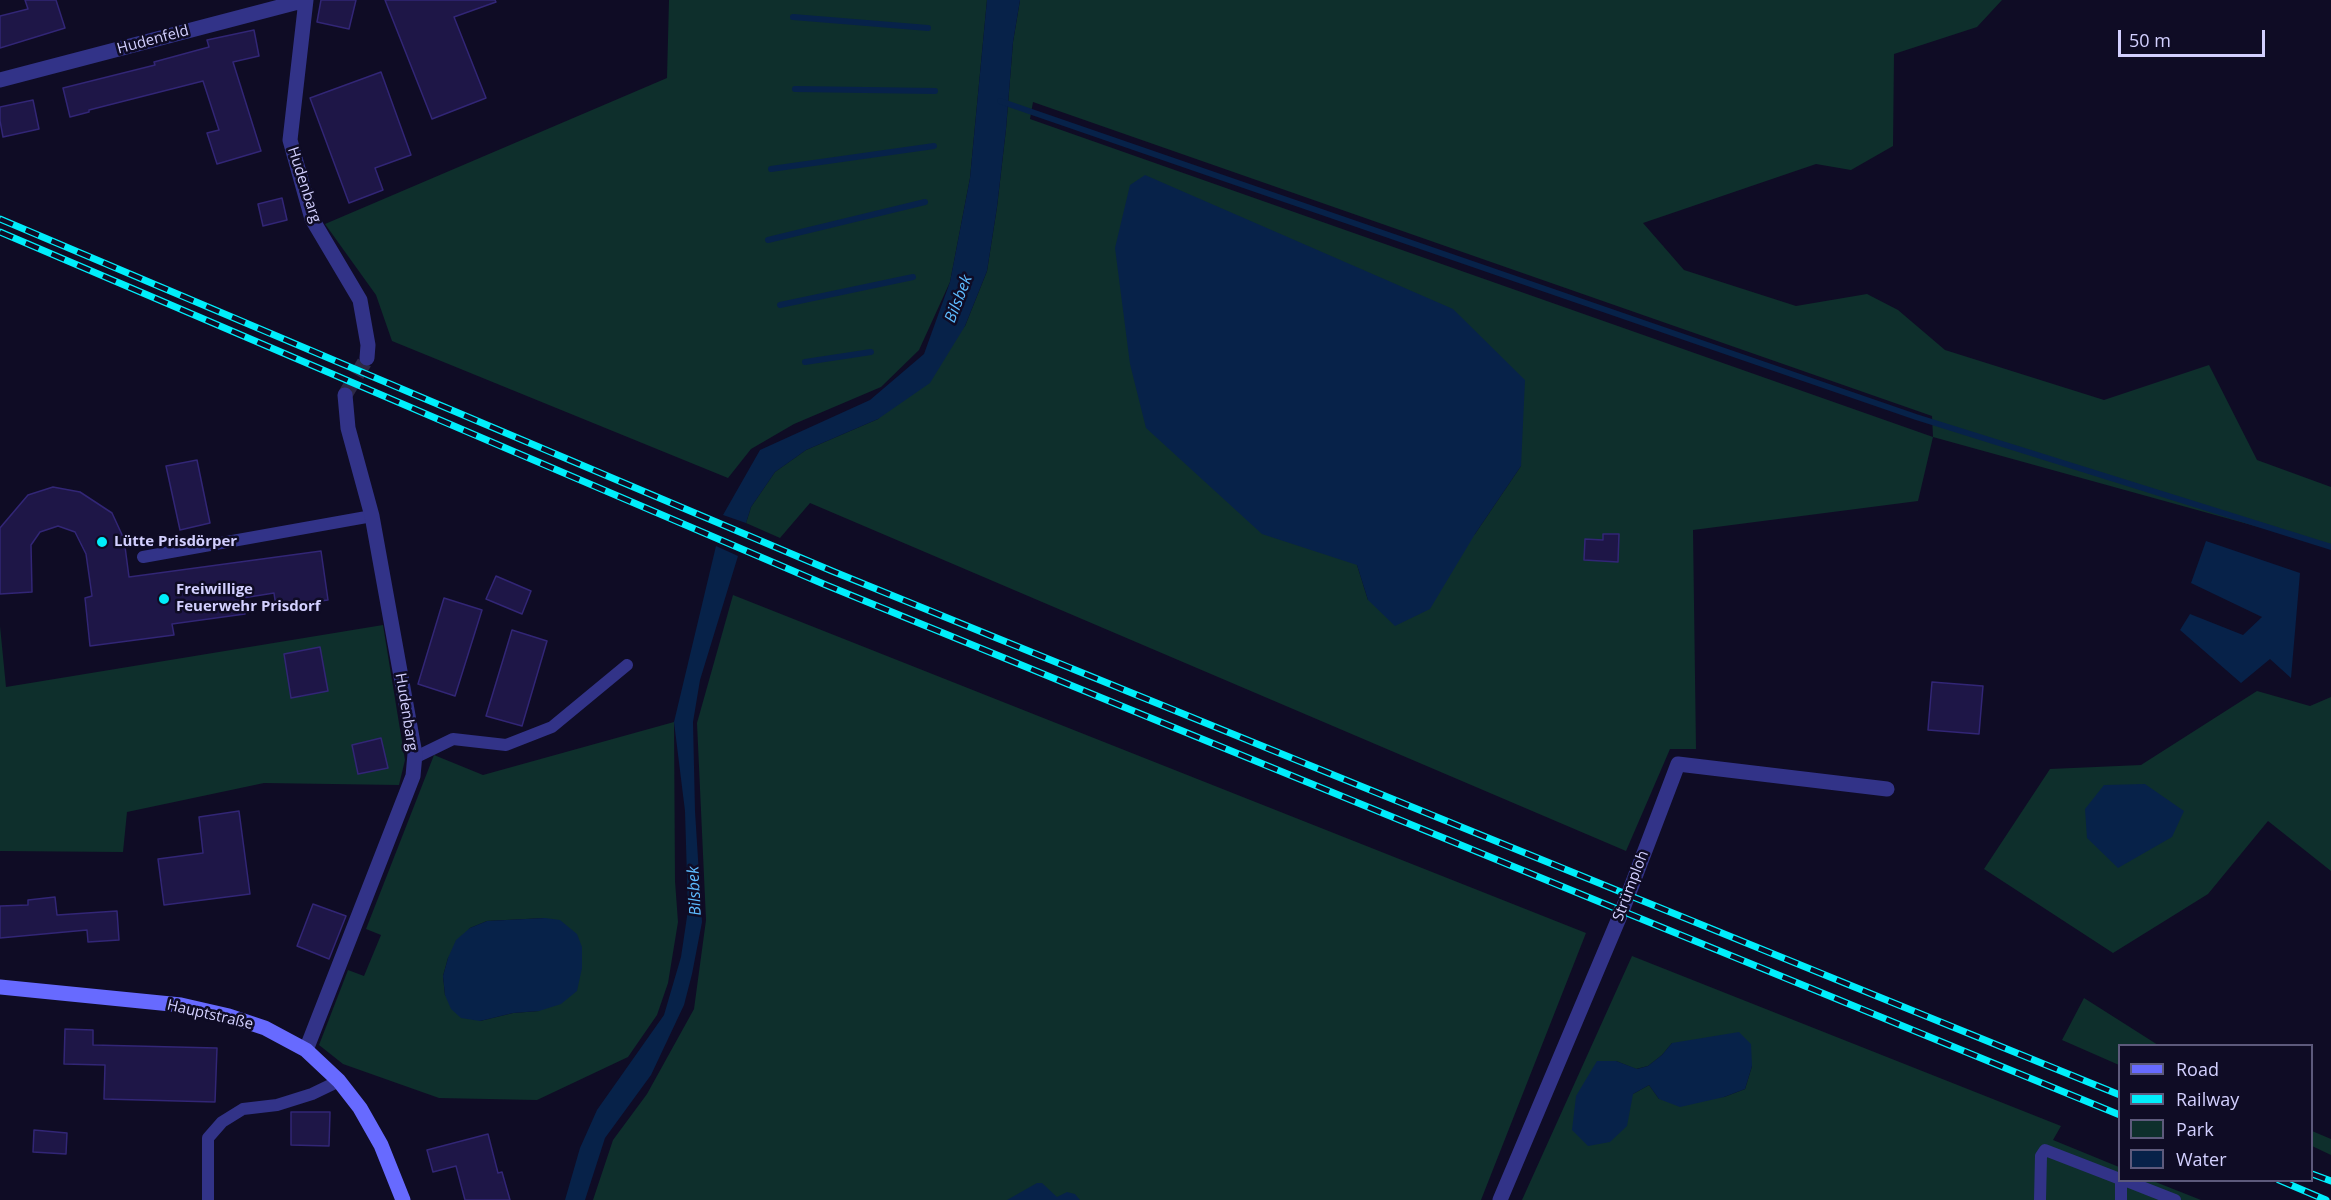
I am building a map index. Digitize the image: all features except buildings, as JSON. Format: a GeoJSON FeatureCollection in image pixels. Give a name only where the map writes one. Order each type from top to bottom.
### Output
{"type":"FeatureCollection","features":[{"type":"Feature","properties":{"kind":"main road","name":"Hauptstraße"},"geometry":{"type":"LineString","coordinates":[[0,987],[182,1005],[229,1016],[265,1028],[306,1050],[339,1081],[360,1108],[381,1145],[403,1200]]}},
{"type":"Feature","properties":{"kind":"street","name":"Hudenfeld"},"geometry":{"type":"LineString","coordinates":[[0,80],[306,0]]}},
{"type":"Feature","properties":{"kind":"street","name":"Hudenbarg"},"geometry":{"type":"LineString","coordinates":[[306,0],[290,140],[312,219],[360,300],[368,345],[367,358]]}},
{"type":"Feature","properties":{"kind":"street","name":"Hudenbarg"},"geometry":{"type":"LineString","coordinates":[[306,1050],[413,776],[414,758],[372,516],[348,428],[345,395]]}},
{"type":"Feature","properties":{"kind":"street","name":"Strümploh"},"geometry":{"type":"LineString","coordinates":[[1500,1200],[1622,911],[1678,764],[1887,789]]}},
{"type":"Feature","properties":{"kind":"lane"},"geometry":{"type":"LineString","coordinates":[[143,557],[372,516]]}},
{"type":"Feature","properties":{"kind":"lane"},"geometry":{"type":"LineString","coordinates":[[414,758],[453,739],[506,745],[552,727],[627,665]]}},
{"type":"Feature","properties":{"kind":"lane"},"geometry":{"type":"LineString","coordinates":[[208,1200],[208,1138],[222,1122],[243,1110],[277,1106],[312,1094],[339,1081]]}},
{"type":"Feature","properties":{"kind":"lane"},"geometry":{"type":"LineString","coordinates":[[2040,1200],[2041,1156],[2045,1150],[2118,1179]]}},
{"type":"Feature","properties":{"kind":"lane"},"geometry":{"type":"LineString","coordinates":[[2121,1182],[2121,1200]]}},
{"type":"Feature","properties":{"kind":"lane"},"geometry":{"type":"LineString","coordinates":[[2126,1182],[2175,1200]]}},
{"type":"Feature","properties":{"kind":"green space"},"geometry":{"type":"Polygon","coordinates":[[[669,0],[987,0],[970,178],[950,282],[919,350],[881,387],[794,424],[751,449],[728,478],[392,341],[376,295],[325,224],[667,78],[669,0]]]}},
{"type":"Feature","properties":{"kind":"green space"},"geometry":{"type":"Polygon","coordinates":[[[1020,0],[2002,0],[1977,27],[1894,54],[1893,146],[1851,170],[1816,164],[1643,223],[1684,270],[1796,306],[1867,294],[1898,310],[1945,350],[2104,400],[2209,365],[2257,460],[2331,487],[2331,547],[1933,437],[1918,501],[1693,530],[1696,749],[1670,749],[1626,851],[810,503],[780,538],[746,523],[751,507],[775,472],[806,450],[878,419],[965,326],[987,271],[1006,129],[1013,42],[1020,0]],[[1033,102],[1030,119],[1933,437],[1932,416],[1033,102]],[[1521,466],[1357,565],[1368,600],[1475,534],[1521,466]]]}},
{"type":"Feature","properties":{"kind":"green space"},"geometry":{"type":"Polygon","coordinates":[[[733,595],[1586,933],[1481,1200],[593,1200],[613,1140],[647,1094],[694,1009],[706,920],[697,723],[733,595]]]}},
{"type":"Feature","properties":{"kind":"green space"},"geometry":{"type":"Polygon","coordinates":[[[383,625],[405,760],[399,785],[264,783],[127,812],[123,852],[0,851],[0,626],[6,687],[383,625]]]}},
{"type":"Feature","properties":{"kind":"green space"},"geometry":{"type":"Polygon","coordinates":[[[2257,691],[2310,706],[2331,697],[2331,871],[2268,821],[2208,894],[2113,953],[1984,869],[2050,769],[2141,765],[2257,691]]]}},
{"type":"Feature","properties":{"kind":"green space"},"geometry":{"type":"Polygon","coordinates":[[[674,722],[675,881],[678,922],[668,983],[657,1015],[628,1057],[537,1100],[439,1098],[343,1064],[319,1045],[348,970],[364,976],[381,935],[366,929],[434,755],[483,775],[674,722]],[[545,918],[487,921],[470,928],[448,958],[443,976],[445,995],[480,1021],[513,1013],[539,1011],[545,918]]]}},
{"type":"Feature","properties":{"kind":"green space"},"geometry":{"type":"Polygon","coordinates":[[[1632,956],[2061,1126],[2053,1140],[2118,1167],[2118,1182],[2156,1182],[2201,1200],[1522,1200],[1632,956]],[[1672,1043],[1648,1066],[1636,1069],[1616,1061],[1633,1094],[1649,1085],[1659,1099],[1724,1097],[1745,1089],[1752,1066],[1672,1043]]]}},
{"type":"Feature","properties":{"kind":"green space"},"geometry":{"type":"Polygon","coordinates":[[[2084,998],[2156,1044],[2118,1044],[2118,1065],[2062,1040],[2084,998]]]}},
{"type":"Feature","properties":{"kind":"green space"},"geometry":{"type":"Polygon","coordinates":[[[2313,1131],[2331,1139],[2331,1155],[2313,1146],[2313,1131]]]}},
{"type":"Feature","properties":{"kind":"water","name":"Bilsbek"},"geometry":{"type":"Polygon","coordinates":[[[987,0],[1020,0],[1013,42],[997,207],[987,271],[965,326],[930,383],[878,419],[806,450],[775,472],[751,507],[746,523],[723,515],[760,450],[870,400],[924,354],[950,282],[970,178],[987,0]]]}},
{"type":"Feature","properties":{"kind":"water"},"geometry":{"type":"Polygon","coordinates":[[[1145,175],[1453,309],[1525,380],[1521,466],[1475,534],[1430,609],[1395,626],[1368,600],[1357,565],[1262,534],[1146,428],[1130,364],[1115,248],[1130,185],[1145,175]]]}},
{"type":"Feature","properties":{"kind":"water"},"geometry":{"type":"Polygon","coordinates":[[[2206,541],[2300,573],[2291,678],[2270,659],[2241,683],[2180,630],[2190,614],[2243,635],[2262,617],[2191,583],[2206,541]]]}},
{"type":"Feature","properties":{"kind":"water","name":"Bilsbek"},"geometry":{"type":"Polygon","coordinates":[[[716,546],[738,556],[700,680],[693,722],[695,811],[702,922],[692,974],[684,1005],[651,1075],[605,1138],[585,1200],[565,1200],[580,1148],[597,1110],[664,1015],[681,957],[688,910],[685,811],[674,722],[716,546]]]}},
{"type":"Feature","properties":{"kind":"water"},"geometry":{"type":"Polygon","coordinates":[[[2145,784],[2184,811],[2172,837],[2118,868],[2087,838],[2085,809],[2104,785],[2145,784]]]}},
{"type":"Feature","properties":{"kind":"water"},"geometry":{"type":"Polygon","coordinates":[[[545,918],[560,920],[577,934],[582,947],[582,968],[577,991],[561,1004],[539,1011],[513,1013],[480,1021],[461,1018],[451,1009],[445,995],[443,976],[456,940],[470,928],[487,921],[545,918]]]}},
{"type":"Feature","properties":{"kind":"water"},"geometry":{"type":"Polygon","coordinates":[[[1739,1032],[1751,1044],[1752,1066],[1745,1089],[1724,1097],[1680,1107],[1659,1099],[1649,1085],[1633,1094],[1627,1126],[1610,1142],[1588,1146],[1572,1130],[1576,1096],[1597,1061],[1616,1061],[1637,1069],[1648,1066],[1672,1043],[1739,1032]]]}},
{"type":"Feature","properties":{"kind":"water"},"geometry":{"type":"Polygon","coordinates":[[[1037,1183],[1042,1183],[1057,1197],[1067,1192],[1075,1194],[1080,1200],[1007,1200],[1037,1183]]]}},
{"type":"Feature","properties":{"kind":"waterway"},"geometry":{"type":"LineString","coordinates":[[793,17],[928,28]]}},
{"type":"Feature","properties":{"kind":"waterway"},"geometry":{"type":"LineString","coordinates":[[795,89],[935,91]]}},
{"type":"Feature","properties":{"kind":"waterway"},"geometry":{"type":"LineString","coordinates":[[1000,101],[1916,417],[2331,547]]}},
{"type":"Feature","properties":{"kind":"waterway"},"geometry":{"type":"LineString","coordinates":[[771,169],[934,146]]}},
{"type":"Feature","properties":{"kind":"waterway"},"geometry":{"type":"LineString","coordinates":[[768,240],[925,202]]}},
{"type":"Feature","properties":{"kind":"waterway"},"geometry":{"type":"LineString","coordinates":[[780,305],[913,277]]}},
{"type":"Feature","properties":{"kind":"waterway"},"geometry":{"type":"LineString","coordinates":[[805,362],[871,352]]}},
{"type":"Feature","properties":{"kind":"tunnel"},"geometry":{"type":"LineString","coordinates":[[345,395],[367,358]]}},
{"type":"Feature","properties":{"kind":"railway"},"geometry":{"type":"LineString","coordinates":[[0,219],[832,571],[2118,1094]]}},
{"type":"Feature","properties":{"kind":"railway"},"geometry":{"type":"LineString","coordinates":[[0,232],[826,585],[2118,1114]]}},
{"type":"Feature","properties":{"kind":"railway"},"geometry":{"type":"LineString","coordinates":[[2313,1174],[2331,1181]]}},
{"type":"Feature","properties":{"kind":"railway"},"geometry":{"type":"LineString","coordinates":[[2284,1182],[2326,1200]]}},
{"type":"Feature","properties":{"kind":"place","name":"Lütte Prisdörper"},"geometry":{"type":"Point","coordinates":[102,542]}},
{"type":"Feature","properties":{"kind":"place","name":"Freiwillige Feuerwehr Prisdorf"},"geometry":{"type":"Point","coordinates":[164,599]}}]}
